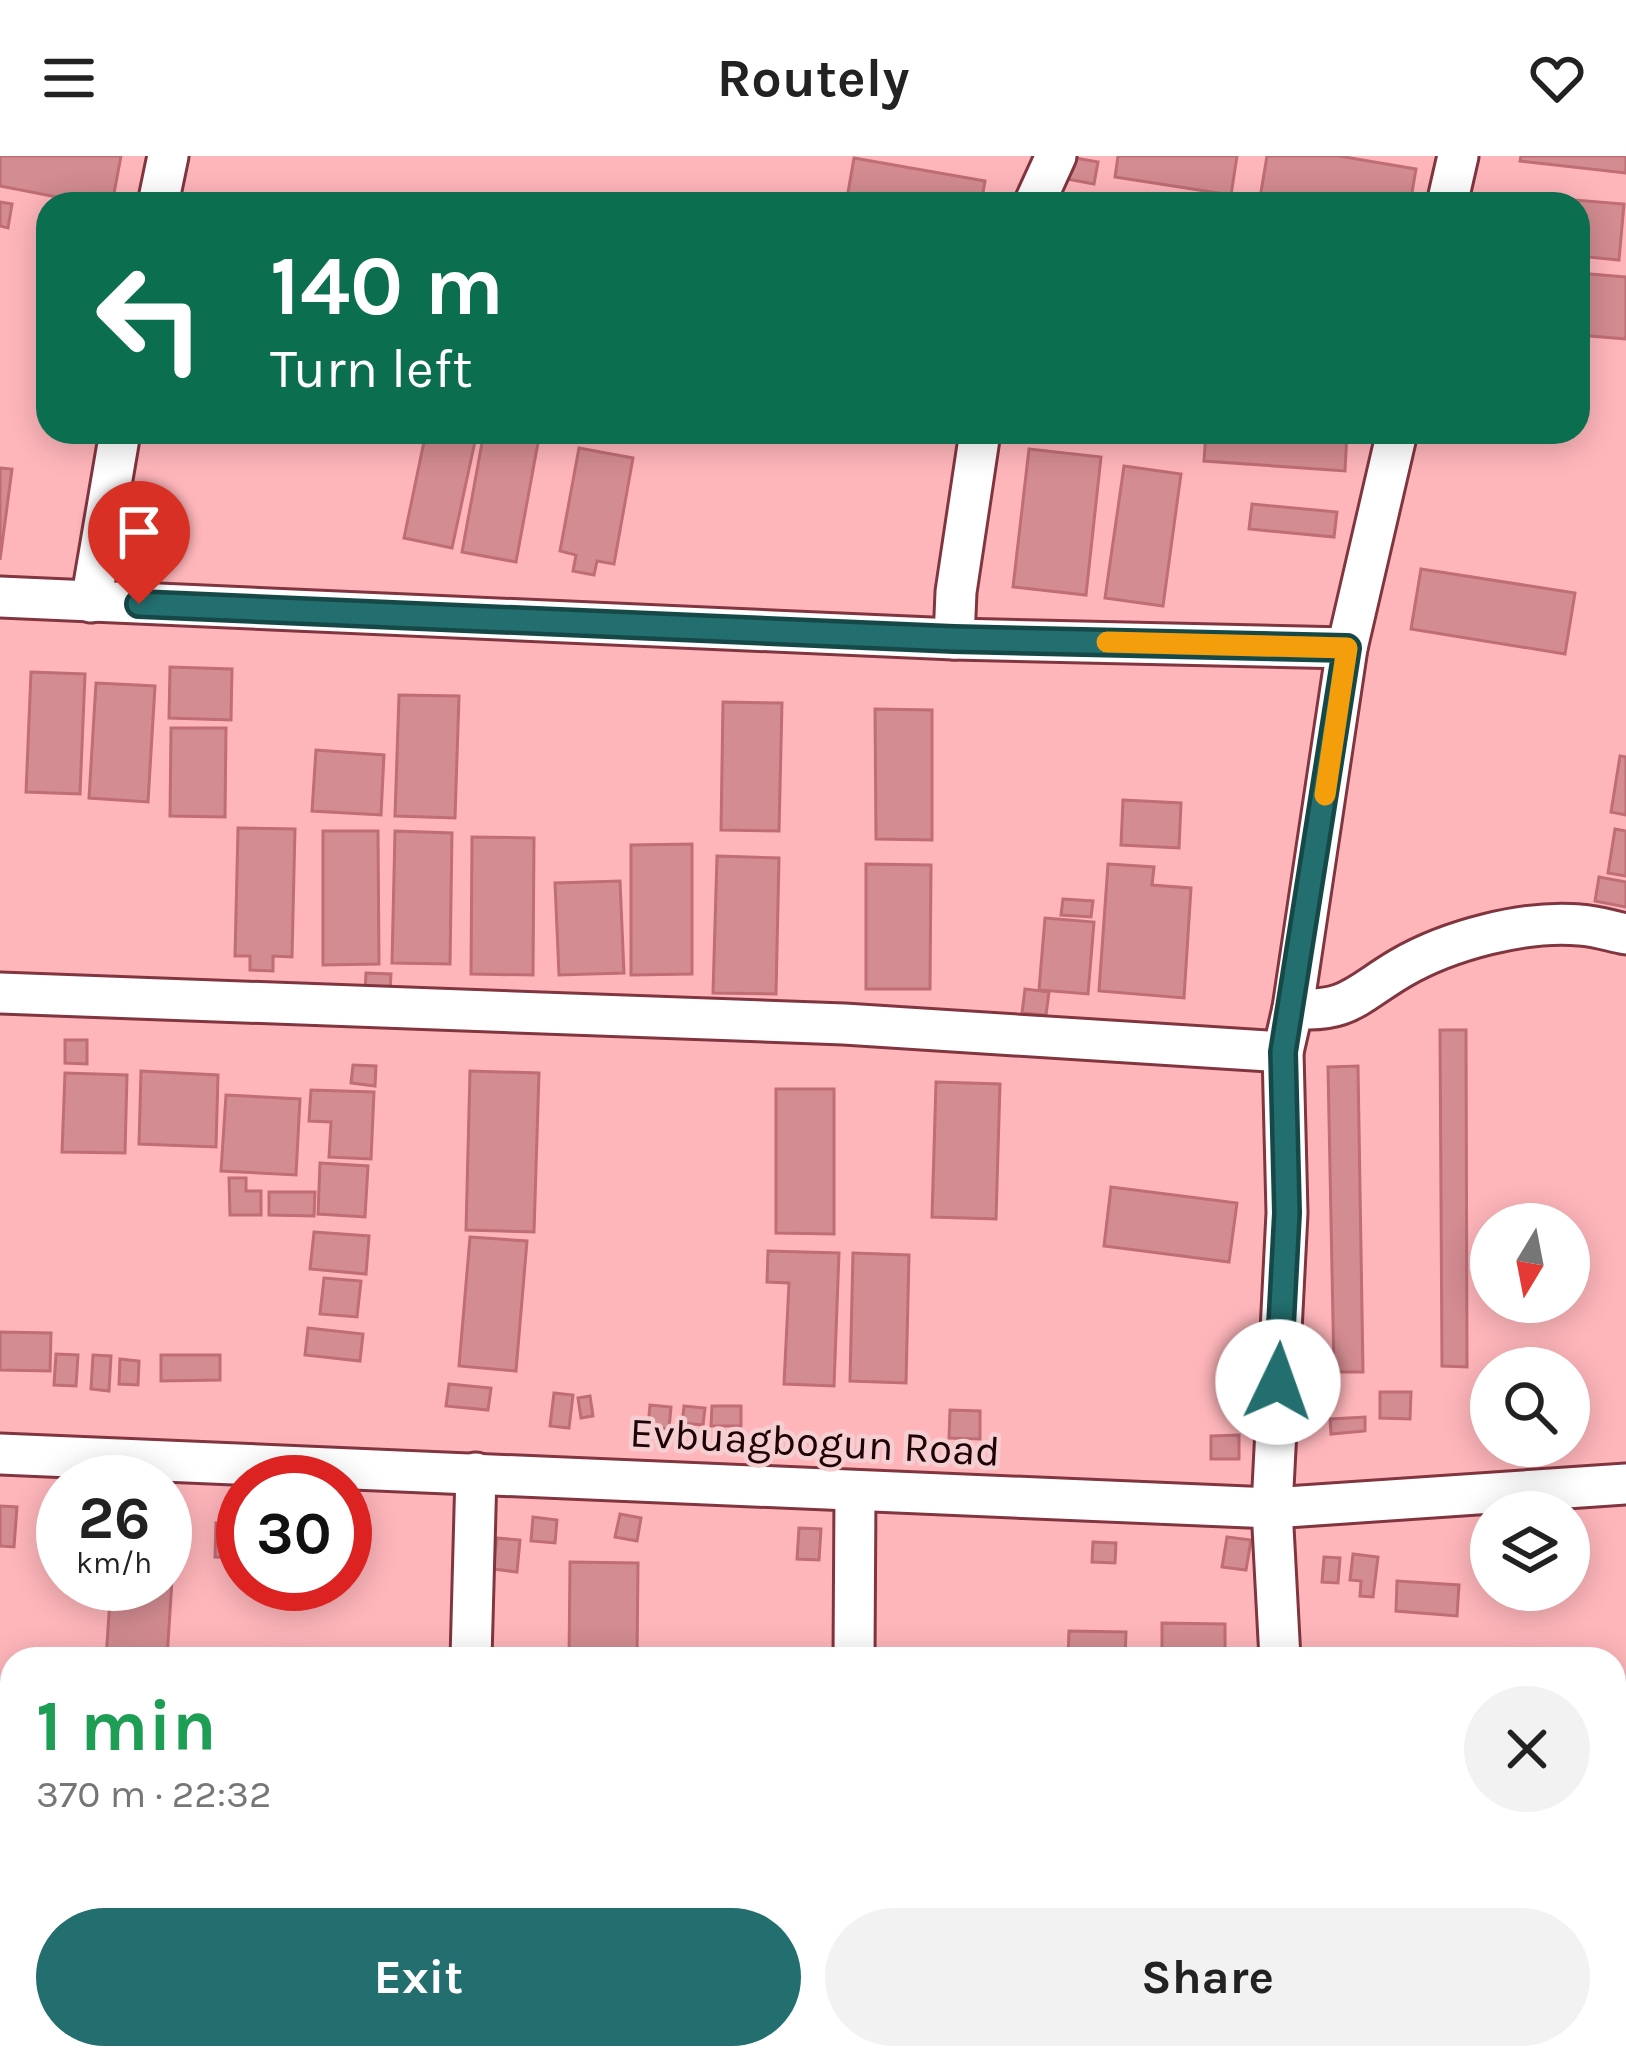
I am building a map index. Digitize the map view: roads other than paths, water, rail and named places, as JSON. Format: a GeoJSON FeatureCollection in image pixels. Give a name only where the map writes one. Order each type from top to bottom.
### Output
{"type":"FeatureCollection","features":[{"type":"Feature","properties":{"kind":"street"},"geometry":{"type":"LineString","coordinates":[[160,192],[168,156]]}},
{"type":"Feature","properties":{"kind":"street"},"geometry":{"type":"LineString","coordinates":[[1040,192],[1056,156]]}},
{"type":"Feature","properties":{"kind":"street"},"geometry":{"type":"LineString","coordinates":[[1450,192],[1458,156]]}},
{"type":"Feature","properties":{"kind":"street"},"geometry":{"type":"LineString","coordinates":[[91,602],[118,444]]}},
{"type":"Feature","properties":{"kind":"street"},"geometry":{"type":"LineString","coordinates":[[954,639],[956,592],[978,444]]}},
{"type":"Feature","properties":{"kind":"street"},"geometry":{"type":"LineString","coordinates":[[1279,1647],[1272,1508],[1287,1213],[1283,1052],[1347,648],[1393,444]]}},
{"type":"Feature","properties":{"kind":"street"},"geometry":{"type":"LineString","coordinates":[[0,598],[954,639],[1347,648]]}},
{"type":"Feature","properties":{"kind":"street"},"geometry":{"type":"LineString","coordinates":[[1293,1008],[1323,1011],[1352,1002],[1403,967],[1445,948],[1492,936],[1580,925],[1626,934]]}},
{"type":"Feature","properties":{"kind":"street"},"geometry":{"type":"LineString","coordinates":[[0,993],[844,1024],[1283,1052]]}},
{"type":"Feature","properties":{"kind":"street","name":"Evbuagbogun Road"},"geometry":{"type":"LineString","coordinates":[[0,1454],[1272,1508],[1626,1484]]}},
{"type":"Feature","properties":{"kind":"street"},"geometry":{"type":"LineString","coordinates":[[471,1647],[476,1473]]}},
{"type":"Feature","properties":{"kind":"street"},"geometry":{"type":"LineString","coordinates":[[854,1647],[855,1493]]}}]}
